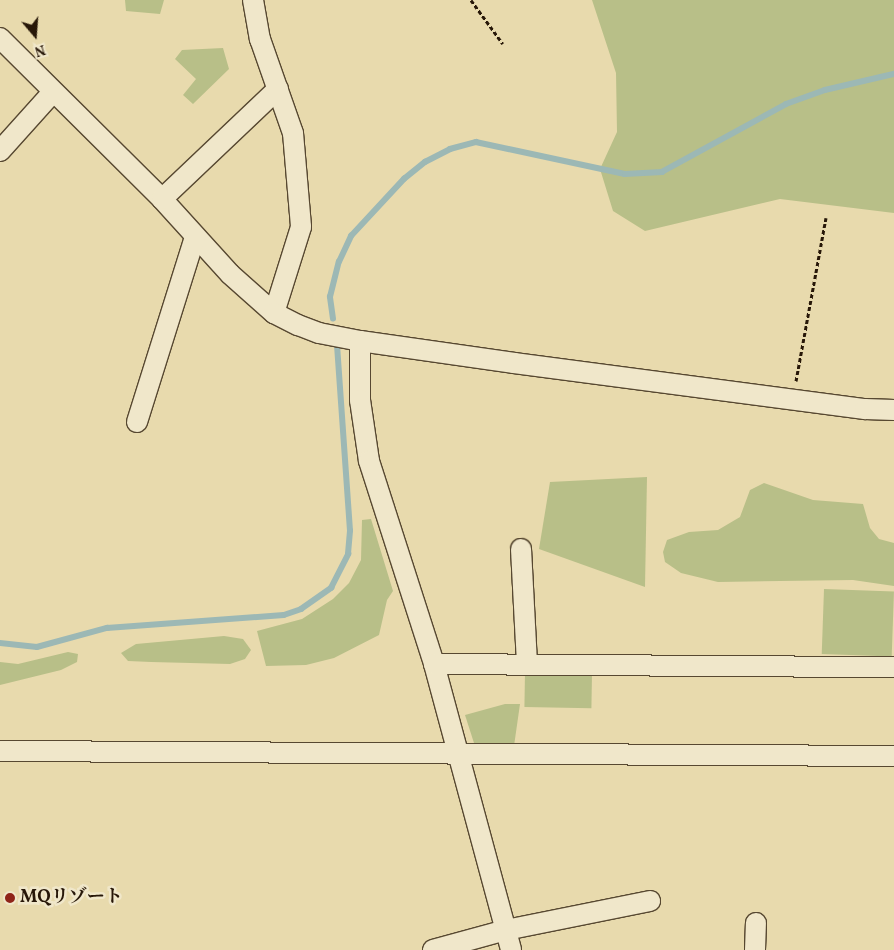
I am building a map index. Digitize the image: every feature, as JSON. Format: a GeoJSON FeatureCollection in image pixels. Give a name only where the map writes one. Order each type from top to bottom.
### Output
{"type":"FeatureCollection","features":[{"type":"Feature","properties":{"kind":"street"},"geometry":{"type":"LineString","coordinates":[[253,0],[260,39],[292,133],[300,227],[274,313]]}},
{"type":"Feature","properties":{"kind":"street"},"geometry":{"type":"LineString","coordinates":[[0,38],[162,199],[195,237],[274,313],[320,334],[792,399],[894,410]]}},
{"type":"Feature","properties":{"kind":"street"},"geometry":{"type":"LineString","coordinates":[[162,199],[278,89]]}},
{"type":"Feature","properties":{"kind":"street"},"geometry":{"type":"LineString","coordinates":[[0,151],[53,92]]}},
{"type":"Feature","properties":{"kind":"street"},"geometry":{"type":"LineString","coordinates":[[137,422],[195,237]]}},
{"type":"Feature","properties":{"kind":"street"},"geometry":{"type":"LineString","coordinates":[[360,341],[360,400],[369,461],[434,664],[510,950]]}},
{"type":"Feature","properties":{"kind":"street"},"geometry":{"type":"LineString","coordinates":[[521,549],[527,665]]}},
{"type":"Feature","properties":{"kind":"street"},"geometry":{"type":"LineString","coordinates":[[434,664],[894,667]]}},
{"type":"Feature","properties":{"kind":"street"},"geometry":{"type":"LineString","coordinates":[[0,751],[894,756]]}},
{"type":"Feature","properties":{"kind":"street"},"geometry":{"type":"LineString","coordinates":[[433,950],[506,930],[650,901]]}},
{"type":"Feature","properties":{"kind":"street"},"geometry":{"type":"LineString","coordinates":[[755,950],[756,923]]}},
{"type":"Feature","properties":{"kind":"path"},"geometry":{"type":"LineString","coordinates":[[471,0],[503,44]]}},
{"type":"Feature","properties":{"kind":"path"},"geometry":{"type":"LineString","coordinates":[[792,399],[826,218]]}},
{"type":"Feature","properties":{"kind":"green space"},"geometry":{"type":"Polygon","coordinates":[[[125,0],[164,0],[160,14],[126,11],[125,0]]]}},
{"type":"Feature","properties":{"kind":"green space"},"geometry":{"type":"Polygon","coordinates":[[[592,0],[894,0],[894,213],[780,199],[645,231],[613,211],[600,169],[617,132],[616,73],[592,0]]]}},
{"type":"Feature","properties":{"kind":"green space"},"geometry":{"type":"Polygon","coordinates":[[[223,48],[229,69],[193,104],[183,95],[196,79],[175,59],[182,50],[223,48]]]}},
{"type":"Feature","properties":{"kind":"green space"},"geometry":{"type":"Polygon","coordinates":[[[647,477],[645,587],[539,549],[550,482],[647,477]]]}},
{"type":"Feature","properties":{"kind":"green space"},"geometry":{"type":"Polygon","coordinates":[[[764,483],[813,500],[863,504],[870,528],[879,539],[894,543],[894,586],[853,580],[718,582],[681,573],[665,562],[663,552],[667,540],[689,532],[718,530],[740,517],[750,490],[764,483]]]}},
{"type":"Feature","properties":{"kind":"green space"},"geometry":{"type":"Polygon","coordinates":[[[371,519],[393,591],[387,600],[379,635],[334,658],[306,665],[266,666],[257,631],[302,619],[333,599],[349,583],[361,560],[362,520],[371,519]]]}},
{"type":"Feature","properties":{"kind":"green space"},"geometry":{"type":"Polygon","coordinates":[[[824,589],[894,591],[892,656],[822,654],[824,589]]]}},
{"type":"Feature","properties":{"kind":"green space"},"geometry":{"type":"Polygon","coordinates":[[[224,636],[243,639],[251,650],[245,659],[230,664],[128,661],[121,653],[136,644],[224,636]]]}},
{"type":"Feature","properties":{"kind":"green space"},"geometry":{"type":"Polygon","coordinates":[[[68,652],[78,654],[77,662],[61,670],[0,685],[0,662],[18,664],[68,652]]]}},
{"type":"Feature","properties":{"kind":"green space"},"geometry":{"type":"Polygon","coordinates":[[[525,673],[592,674],[591,708],[524,707],[525,673]]]}},
{"type":"Feature","properties":{"kind":"green space"},"geometry":{"type":"Polygon","coordinates":[[[505,704],[520,704],[514,746],[479,748],[474,743],[465,715],[505,704]]]}},
{"type":"Feature","properties":{"kind":"waterway"},"geometry":{"type":"LineString","coordinates":[[333,319],[330,297],[339,262],[351,236],[404,179],[425,162],[450,149],[476,142],[625,174],[662,172],[786,104],[825,90],[894,74]]}},
{"type":"Feature","properties":{"kind":"waterway"},"geometry":{"type":"LineString","coordinates":[[0,643],[37,647],[107,628],[284,615],[301,609],[331,588],[348,554],[350,531],[337,345]]}},
{"type":"Feature","properties":{"kind":"place","name":"MQリゾート"},"geometry":{"type":"Point","coordinates":[10,898]}}]}
